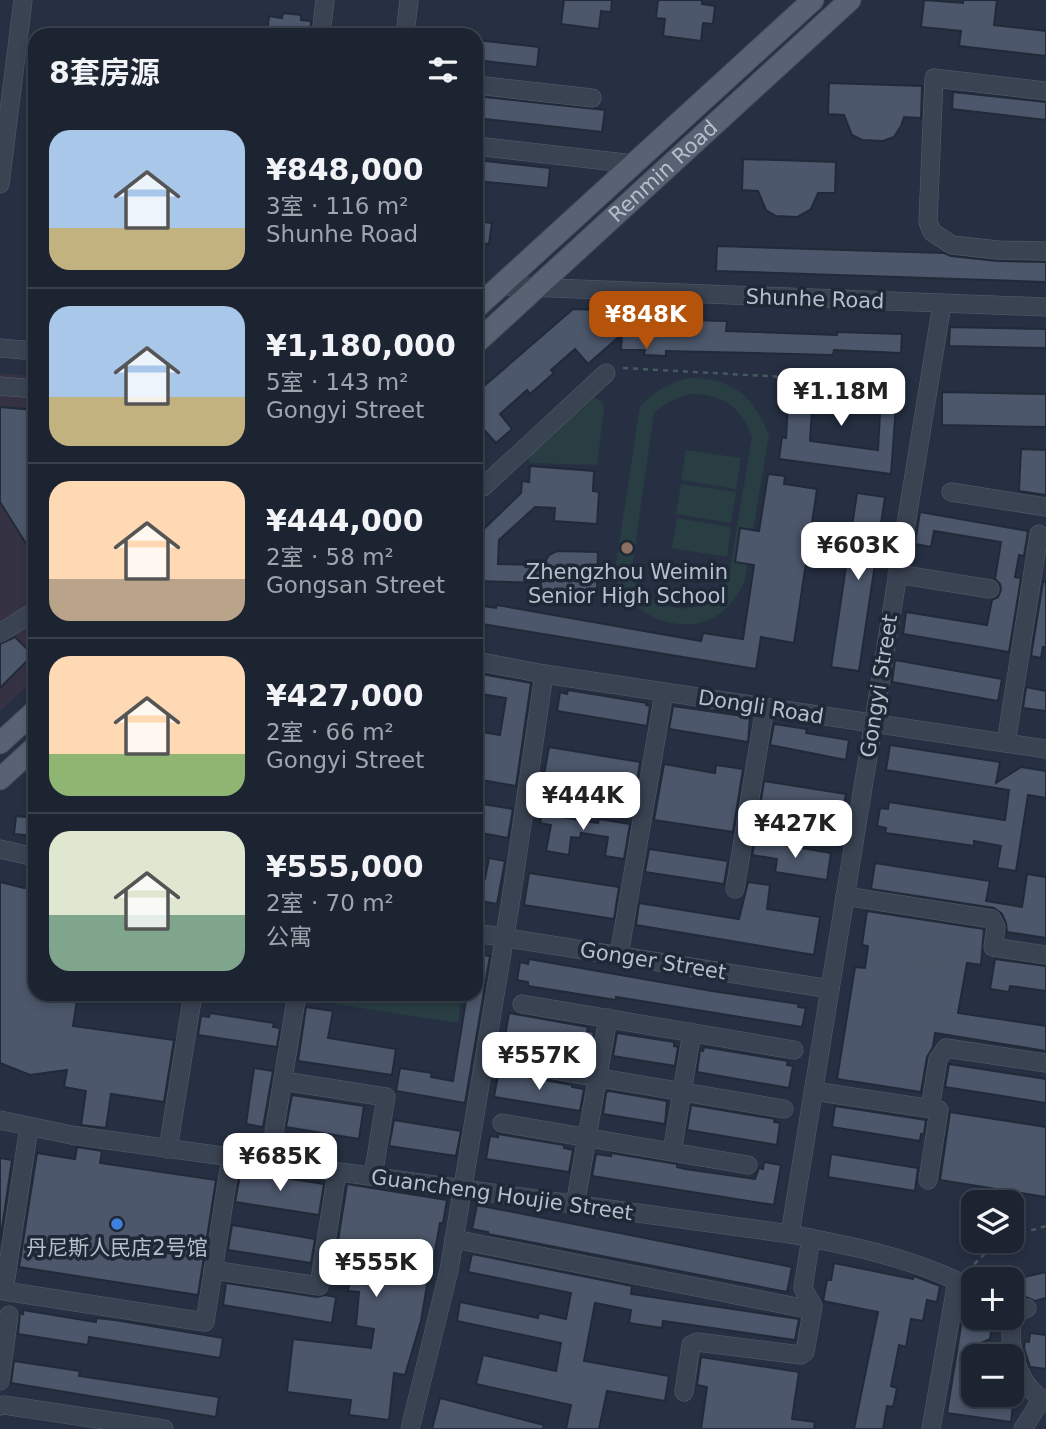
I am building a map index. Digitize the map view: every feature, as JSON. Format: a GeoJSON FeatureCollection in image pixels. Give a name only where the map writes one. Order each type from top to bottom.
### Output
{"type":"FeatureCollection","features":[{"type":"Feature","properties":{"kind":"main road","name":"Renmin Road"},"geometry":{"type":"LineString","coordinates":[[483,302],[813,0]]}},
{"type":"Feature","properties":{"kind":"main road","name":"Renmin Road"},"geometry":{"type":"LineString","coordinates":[[483,338],[850,0]]}},
{"type":"Feature","properties":{"kind":"main road"},"geometry":{"type":"LineString","coordinates":[[0,743],[28,717]]}},
{"type":"Feature","properties":{"kind":"main road"},"geometry":{"type":"LineString","coordinates":[[0,779],[28,753]]}},
{"type":"Feature","properties":{"kind":"street"},"geometry":{"type":"LineString","coordinates":[[0,184],[23,0]]}},
{"type":"Feature","properties":{"kind":"street"},"geometry":{"type":"LineString","coordinates":[[322,28],[325,0]]}},
{"type":"Feature","properties":{"kind":"street"},"geometry":{"type":"LineString","coordinates":[[406,28],[409,0]]}},
{"type":"Feature","properties":{"kind":"street"},"geometry":{"type":"LineString","coordinates":[[1046,91],[934,78],[928,222],[932,232],[952,245],[1046,251]]}},
{"type":"Feature","properties":{"kind":"street"},"geometry":{"type":"LineString","coordinates":[[483,86],[592,98]]}},
{"type":"Feature","properties":{"kind":"street"},"geometry":{"type":"LineString","coordinates":[[483,147],[634,164]]}},
{"type":"Feature","properties":{"kind":"street","name":"Shunhe Road"},"geometry":{"type":"LineString","coordinates":[[500,286],[1046,307]]}},
{"type":"Feature","properties":{"kind":"street","name":"Gongyi Street"},"geometry":{"type":"LineString","coordinates":[[790,1234],[942,304]]}},
{"type":"Feature","properties":{"kind":"street"},"geometry":{"type":"LineString","coordinates":[[0,348],[28,350]]}},
{"type":"Feature","properties":{"kind":"street"},"geometry":{"type":"LineString","coordinates":[[483,487],[606,373]]}},
{"type":"Feature","properties":{"kind":"street"},"geometry":{"type":"LineString","coordinates":[[0,386],[28,388]]}},
{"type":"Feature","properties":{"kind":"street"},"geometry":{"type":"LineString","coordinates":[[951,492],[1046,507]]}},
{"type":"Feature","properties":{"kind":"street"},"geometry":{"type":"LineString","coordinates":[[1006,743],[1039,534]]}},
{"type":"Feature","properties":{"kind":"street"},"geometry":{"type":"LineString","coordinates":[[897,574],[989,589]]}},
{"type":"Feature","properties":{"kind":"street"},"geometry":{"type":"LineString","coordinates":[[0,633],[28,615]]}},
{"type":"Feature","properties":{"kind":"street","name":"Dongli Road"},"geometry":{"type":"LineString","coordinates":[[483,663],[1046,749]]}},
{"type":"Feature","properties":{"kind":"street"},"geometry":{"type":"LineString","coordinates":[[410,1429],[449,1270],[505,937],[544,674]]}},
{"type":"Feature","properties":{"kind":"street"},"geometry":{"type":"LineString","coordinates":[[619,956],[664,692]]}},
{"type":"Feature","properties":{"kind":"street"},"geometry":{"type":"LineString","coordinates":[[735,889],[765,707]]}},
{"type":"Feature","properties":{"kind":"street"},"geometry":{"type":"LineString","coordinates":[[0,849],[28,855]]}},
{"type":"Feature","properties":{"kind":"street"},"geometry":{"type":"LineString","coordinates":[[845,896],[992,919],[996,927],[993,947],[1046,955]]}},
{"type":"Feature","properties":{"kind":"street","name":"Gonger Street"},"geometry":{"type":"LineString","coordinates":[[483,934],[830,989]]}},
{"type":"Feature","properties":{"kind":"street"},"geometry":{"type":"LineString","coordinates":[[168,1149],[192,1001]]}},
{"type":"Feature","properties":{"kind":"street"},"geometry":{"type":"LineString","coordinates":[[269,1163],[297,1001]]}},
{"type":"Feature","properties":{"kind":"street"},"geometry":{"type":"LineString","coordinates":[[522,1004],[794,1050]]}},
{"type":"Feature","properties":{"kind":"street"},"geometry":{"type":"LineString","coordinates":[[576,1205],[608,1018]]}},
{"type":"Feature","properties":{"kind":"street"},"geometry":{"type":"LineString","coordinates":[[672,1152],[692,1032]]}},
{"type":"Feature","properties":{"kind":"street"},"geometry":{"type":"LineString","coordinates":[[930,1109],[938,1059],[946,1048],[1046,1063]]}},
{"type":"Feature","properties":{"kind":"street"},"geometry":{"type":"LineString","coordinates":[[512,1063],[785,1109]]}},
{"type":"Feature","properties":{"kind":"street"},"geometry":{"type":"LineString","coordinates":[[283,1081],[386,1097],[374,1170]]}},
{"type":"Feature","properties":{"kind":"street"},"geometry":{"type":"LineString","coordinates":[[813,1091],[939,1110],[928,1180]]}},
{"type":"Feature","properties":{"kind":"street","name":"Guancheng Houjie Street"},"geometry":{"type":"LineString","coordinates":[[0,1120],[71,1135],[168,1149],[790,1234],[854,1247],[930,1268],[957,1281]]}},
{"type":"Feature","properties":{"kind":"street"},"geometry":{"type":"LineString","coordinates":[[502,1123],[748,1165]]}},
{"type":"Feature","properties":{"kind":"street"},"geometry":{"type":"LineString","coordinates":[[29,1127],[4,1291],[205,1322],[230,1157]]}},
{"type":"Feature","properties":{"kind":"street"},"geometry":{"type":"LineString","coordinates":[[213,1270],[319,1286],[337,1172]]}},
{"type":"Feature","properties":{"kind":"street"},"geometry":{"type":"LineString","coordinates":[[684,1392],[691,1345],[697,1342],[801,1355],[805,1352],[812,1310],[810,1298],[803,1288],[811,1238]]}},
{"type":"Feature","properties":{"kind":"street"},"geometry":{"type":"LineString","coordinates":[[454,1239],[812,1310]]}},
{"type":"Feature","properties":{"kind":"street"},"geometry":{"type":"LineString","coordinates":[[931,1429],[957,1281]]}},
{"type":"Feature","properties":{"kind":"street"},"geometry":{"type":"LineString","coordinates":[[1023,1429],[1044,1400],[1026,1383],[1016,1365],[1012,1348],[1012,1325],[1016,1316],[1027,1308]]}},
{"type":"Feature","properties":{"kind":"street"},"geometry":{"type":"LineString","coordinates":[[0,1381],[9,1315]]}},
{"type":"Feature","properties":{"kind":"street"},"geometry":{"type":"LineString","coordinates":[[0,1406],[164,1429]]}},
{"type":"Feature","properties":{"kind":"path"},"geometry":{"type":"LineString","coordinates":[[606,373],[621,368],[784,377]]}},
{"type":"Feature","properties":{"kind":"path"},"geometry":{"type":"LineString","coordinates":[[913,906],[904,961],[916,963],[942,967],[950,912]]}},
{"type":"Feature","properties":{"kind":"path"},"geometry":{"type":"LineString","coordinates":[[1024,1232],[1046,1226]]}},
{"type":"Feature","properties":{"kind":"path"},"geometry":{"type":"LineString","coordinates":[[957,1281],[986,1253]]}},
{"type":"Feature","properties":{"kind":"shaded area"},"geometry":{"type":"Polygon","coordinates":[[[0,373],[28,375],[28,685],[0,711],[0,373]]]}},
{"type":"Feature","properties":{"kind":"green space"},"geometry":{"type":"Polygon","coordinates":[[[689,378],[718,381],[740,392],[756,410],[769,435],[745,579],[734,600],[718,615],[701,622],[681,624],[662,620],[643,611],[627,597],[614,578],[640,406],[663,388],[689,378]],[[713,396],[681,397],[654,413],[631,575],[640,589],[666,606],[696,607],[709,601],[721,590],[729,575],[752,437],[737,410],[730,404],[713,396]]]}},
{"type":"Feature","properties":{"kind":"green space"},"geometry":{"type":"Polygon","coordinates":[[[594,398],[602,401],[604,408],[597,465],[530,463],[528,458],[594,398]]]}},
{"type":"Feature","properties":{"kind":"green space"},"geometry":{"type":"Polygon","coordinates":[[[686,450],[741,458],[736,489],[681,480],[686,450]]]}},
{"type":"Feature","properties":{"kind":"green space"},"geometry":{"type":"Polygon","coordinates":[[[681,484],[736,492],[731,523],[676,514],[681,484]]]}},
{"type":"Feature","properties":{"kind":"green space"},"geometry":{"type":"Polygon","coordinates":[[[677,518],[731,527],[727,557],[672,548],[677,518]]]}},
{"type":"Feature","properties":{"kind":"green space"},"geometry":{"type":"Polygon","coordinates":[[[337,1001],[461,1001],[458,1023],[336,1004],[337,1001]]]}},
{"type":"Feature","properties":{"kind":"building"},"geometry":{"type":"Polygon","coordinates":[[[564,0],[612,0],[611,12],[601,11],[599,29],[561,24],[564,0]]]}},
{"type":"Feature","properties":{"kind":"building"},"geometry":{"type":"Polygon","coordinates":[[[658,0],[702,0],[702,4],[715,6],[713,24],[703,23],[701,41],[663,36],[665,19],[656,18],[658,0]]]}},
{"type":"Feature","properties":{"kind":"building"},"geometry":{"type":"Polygon","coordinates":[[[924,0],[963,3],[963,0],[997,0],[994,25],[1046,31],[1046,56],[959,46],[961,31],[921,27],[924,0]]]}},
{"type":"Feature","properties":{"kind":"building"},"geometry":{"type":"Polygon","coordinates":[[[283,13],[301,15],[301,20],[311,21],[310,28],[268,28],[269,16],[282,18],[283,13]]]}},
{"type":"Feature","properties":{"kind":"building"},"geometry":{"type":"Polygon","coordinates":[[[483,41],[539,47],[537,67],[483,61],[483,41]]]}},
{"type":"Feature","properties":{"kind":"building"},"geometry":{"type":"Polygon","coordinates":[[[829,83],[922,86],[921,118],[904,117],[894,137],[883,141],[862,140],[852,135],[844,115],[828,114],[829,83]]]}},
{"type":"Feature","properties":{"kind":"building"},"geometry":{"type":"Polygon","coordinates":[[[953,92],[1046,102],[1046,120],[952,109],[953,92]]]}},
{"type":"Feature","properties":{"kind":"building"},"geometry":{"type":"Polygon","coordinates":[[[483,97],[605,110],[602,132],[483,119],[483,97]]]}},
{"type":"Feature","properties":{"kind":"building"},"geometry":{"type":"Polygon","coordinates":[[[743,159],[836,162],[835,193],[818,193],[811,209],[797,217],[776,216],[766,210],[758,191],[742,190],[743,159]]]}},
{"type":"Feature","properties":{"kind":"building"},"geometry":{"type":"Polygon","coordinates":[[[483,161],[550,168],[548,188],[483,182],[483,161]]]}},
{"type":"Feature","properties":{"kind":"building"},"geometry":{"type":"Polygon","coordinates":[[[483,222],[492,223],[489,244],[483,244],[483,222]]]}},
{"type":"Feature","properties":{"kind":"building"},"geometry":{"type":"Polygon","coordinates":[[[717,246],[944,253],[997,261],[1046,262],[1046,282],[716,271],[717,246]]]}},
{"type":"Feature","properties":{"kind":"building"},"geometry":{"type":"Polygon","coordinates":[[[573,309],[623,311],[622,318],[727,321],[726,331],[837,335],[837,332],[902,334],[901,353],[834,350],[833,355],[666,351],[666,356],[644,355],[645,350],[621,350],[622,334],[588,364],[575,349],[551,370],[554,373],[530,394],[527,390],[500,414],[512,429],[496,443],[483,429],[483,387],[573,309]]]}},
{"type":"Feature","properties":{"kind":"building"},"geometry":{"type":"Polygon","coordinates":[[[950,327],[1046,329],[1046,348],[949,346],[950,327]]]}},
{"type":"Feature","properties":{"kind":"building"},"geometry":{"type":"Polygon","coordinates":[[[789,385],[897,391],[891,474],[779,459],[782,437],[786,438],[789,385]],[[812,409],[810,441],[878,450],[880,413],[812,409]]]}},
{"type":"Feature","properties":{"kind":"building"},"geometry":{"type":"Polygon","coordinates":[[[942,392],[1046,394],[1046,427],[942,425],[942,392]]]}},
{"type":"Feature","properties":{"kind":"building"},"geometry":{"type":"Polygon","coordinates":[[[0,407],[28,409],[28,547],[0,502],[0,407]]]}},
{"type":"Feature","properties":{"kind":"building"},"geometry":{"type":"Polygon","coordinates":[[[1021,449],[1046,450],[1046,495],[1019,491],[1021,449]]]}},
{"type":"Feature","properties":{"kind":"building"},"geometry":{"type":"Polygon","coordinates":[[[530,466],[594,471],[593,491],[599,492],[597,524],[554,521],[555,508],[535,507],[499,540],[498,564],[541,565],[549,555],[557,551],[598,552],[597,593],[541,591],[541,583],[483,581],[483,528],[521,493],[522,481],[529,482],[530,466]]]}},
{"type":"Feature","properties":{"kind":"building"},"geometry":{"type":"Polygon","coordinates":[[[768,474],[785,476],[784,484],[817,489],[794,643],[761,637],[756,669],[483,624],[483,606],[496,608],[497,605],[701,641],[703,633],[743,639],[754,565],[735,562],[740,528],[759,531],[768,474]]]}},
{"type":"Feature","properties":{"kind":"building"},"geometry":{"type":"Polygon","coordinates":[[[857,493],[885,497],[859,671],[831,667],[857,493]]]}},
{"type":"Feature","properties":{"kind":"building"},"geometry":{"type":"Polygon","coordinates":[[[920,512],[1028,531],[1024,556],[1019,555],[1015,577],[1021,578],[1009,652],[903,634],[906,612],[987,625],[992,600],[998,597],[1001,590],[995,579],[1001,542],[934,531],[931,547],[915,544],[920,512]]]}},
{"type":"Feature","properties":{"kind":"building"},"geometry":{"type":"Polygon","coordinates":[[[1043,582],[1046,582],[1046,647],[1043,647],[1041,658],[1031,656],[1043,582]]]}},
{"type":"Feature","properties":{"kind":"building"},"geometry":{"type":"Polygon","coordinates":[[[15,637],[28,650],[28,660],[0,688],[0,644],[15,637]]]}},
{"type":"Feature","properties":{"kind":"building"},"geometry":{"type":"Polygon","coordinates":[[[895,660],[1002,679],[998,701],[892,682],[895,660]]]}},
{"type":"Feature","properties":{"kind":"building"},"geometry":{"type":"Polygon","coordinates":[[[483,674],[531,683],[516,786],[483,780],[483,732],[500,735],[506,698],[483,694],[483,674]]]}},
{"type":"Feature","properties":{"kind":"building"},"geometry":{"type":"Polygon","coordinates":[[[1026,687],[1046,691],[1046,711],[1023,708],[1026,687]]]}},
{"type":"Feature","properties":{"kind":"building"},"geometry":{"type":"Polygon","coordinates":[[[568,690],[647,703],[646,705],[650,706],[647,726],[557,711],[560,692],[567,694],[568,690]]]}},
{"type":"Feature","properties":{"kind":"building"},"geometry":{"type":"Polygon","coordinates":[[[673,706],[750,717],[748,742],[669,729],[673,706]]]}},
{"type":"Feature","properties":{"kind":"building"},"geometry":{"type":"Polygon","coordinates":[[[774,724],[807,729],[806,733],[849,740],[846,760],[770,745],[774,724]]]}},
{"type":"Feature","properties":{"kind":"building"},"geometry":{"type":"Polygon","coordinates":[[[890,745],[1000,762],[996,783],[1021,767],[1046,771],[1046,798],[1028,795],[1016,871],[997,868],[1001,846],[974,841],[974,846],[885,833],[886,828],[877,826],[880,808],[888,809],[889,802],[1005,820],[1009,790],[886,770],[890,745]]]}},
{"type":"Feature","properties":{"kind":"building"},"geometry":{"type":"Polygon","coordinates":[[[549,747],[640,762],[636,790],[544,775],[549,747]]]}},
{"type":"Feature","properties":{"kind":"building"},"geometry":{"type":"Polygon","coordinates":[[[664,764],[715,773],[716,765],[743,769],[733,832],[654,820],[664,764]]]}},
{"type":"Feature","properties":{"kind":"building"},"geometry":{"type":"Polygon","coordinates":[[[764,781],[846,794],[843,811],[831,809],[829,824],[809,821],[812,806],[785,802],[782,816],[759,813],[764,781]]]}},
{"type":"Feature","properties":{"kind":"building"},"geometry":{"type":"Polygon","coordinates":[[[483,804],[513,809],[508,838],[483,833],[483,804]]]}},
{"type":"Feature","properties":{"kind":"building"},"geometry":{"type":"Polygon","coordinates":[[[544,805],[563,808],[561,817],[598,823],[599,819],[630,824],[624,859],[605,856],[608,837],[581,833],[580,838],[571,837],[569,855],[546,851],[551,825],[540,823],[544,805]]]}},
{"type":"Feature","properties":{"kind":"building"},"geometry":{"type":"Polygon","coordinates":[[[16,816],[28,817],[28,835],[14,834],[16,816]]]}},
{"type":"Feature","properties":{"kind":"building"},"geometry":{"type":"Polygon","coordinates":[[[755,840],[831,853],[827,880],[775,872],[777,859],[752,855],[755,840]]]}},
{"type":"Feature","properties":{"kind":"building"},"geometry":{"type":"Polygon","coordinates":[[[649,849],[728,861],[724,884],[645,872],[649,849]]]}},
{"type":"Feature","properties":{"kind":"building"},"geometry":{"type":"Polygon","coordinates":[[[489,858],[505,861],[497,904],[483,901],[489,858]]]}},
{"type":"Feature","properties":{"kind":"building"},"geometry":{"type":"Polygon","coordinates":[[[875,863],[990,881],[986,901],[1022,907],[1027,874],[1046,877],[1046,938],[1007,932],[1002,914],[994,908],[871,889],[875,863]]]}},
{"type":"Feature","properties":{"kind":"building"},"geometry":{"type":"Polygon","coordinates":[[[529,873],[619,887],[614,919],[524,905],[529,873]]]}},
{"type":"Feature","properties":{"kind":"building"},"geometry":{"type":"Polygon","coordinates":[[[0,882],[28,888],[28,1001],[77,1001],[73,1026],[174,1040],[164,1102],[111,1094],[106,1128],[81,1125],[86,1091],[64,1087],[67,1070],[30,1075],[0,1063],[0,882]]]}},
{"type":"Feature","properties":{"kind":"building"},"geometry":{"type":"Polygon","coordinates":[[[748,882],[770,885],[767,909],[820,917],[814,955],[636,925],[639,903],[739,919],[748,882]]]}},
{"type":"Feature","properties":{"kind":"building"},"geometry":{"type":"Polygon","coordinates":[[[867,911],[984,929],[981,965],[967,963],[958,1013],[1046,1026],[1046,1051],[935,1033],[933,1047],[927,1057],[921,1092],[837,1079],[855,967],[865,968],[868,946],[862,945],[867,911]]]}},
{"type":"Feature","properties":{"kind":"building"},"geometry":{"type":"Polygon","coordinates":[[[483,955],[490,956],[483,997],[483,955]]]}},
{"type":"Feature","properties":{"kind":"building"},"geometry":{"type":"Polygon","coordinates":[[[529,959],[799,1004],[798,1007],[806,1008],[802,1027],[616,997],[616,1000],[528,986],[528,982],[517,980],[520,962],[528,964],[529,959]]]}},
{"type":"Feature","properties":{"kind":"building"},"geometry":{"type":"Polygon","coordinates":[[[995,959],[1046,966],[1046,991],[1010,986],[1009,992],[990,989],[995,959]]]}},
{"type":"Feature","properties":{"kind":"building"},"geometry":{"type":"Polygon","coordinates":[[[466,1001],[482,1001],[465,1103],[396,1091],[400,1068],[432,1073],[431,1077],[453,1081],[466,1001]]]}},
{"type":"Feature","properties":{"kind":"building"},"geometry":{"type":"Polygon","coordinates":[[[306,1007],[333,1011],[328,1038],[396,1049],[392,1075],[298,1061],[306,1007]]]}},
{"type":"Feature","properties":{"kind":"building"},"geometry":{"type":"Polygon","coordinates":[[[210,1013],[274,1023],[273,1027],[280,1028],[277,1047],[198,1035],[201,1016],[209,1017],[210,1013]]]}},
{"type":"Feature","properties":{"kind":"building"},"geometry":{"type":"Polygon","coordinates":[[[509,1013],[588,1027],[587,1031],[594,1032],[591,1050],[505,1036],[509,1013]]]}},
{"type":"Feature","properties":{"kind":"building"},"geometry":{"type":"Polygon","coordinates":[[[617,1033],[674,1042],[674,1046],[678,1047],[675,1066],[613,1056],[617,1033]]]}},
{"type":"Feature","properties":{"kind":"building"},"geometry":{"type":"Polygon","coordinates":[[[704,1047],[788,1061],[787,1065],[793,1066],[789,1088],[697,1072],[700,1050],[703,1051],[704,1047]]]}},
{"type":"Feature","properties":{"kind":"building"},"geometry":{"type":"Polygon","coordinates":[[[949,1064],[1046,1079],[1046,1103],[945,1087],[949,1064]]]}},
{"type":"Feature","properties":{"kind":"building"},"geometry":{"type":"Polygon","coordinates":[[[254,1068],[273,1071],[263,1127],[246,1124],[254,1068]]]}},
{"type":"Feature","properties":{"kind":"building"},"geometry":{"type":"Polygon","coordinates":[[[506,1073],[584,1089],[580,1111],[494,1097],[498,1075],[506,1076],[506,1073]]]}},
{"type":"Feature","properties":{"kind":"building"},"geometry":{"type":"Polygon","coordinates":[[[609,1091],[667,1101],[665,1124],[603,1114],[606,1093],[609,1091]]]}},
{"type":"Feature","properties":{"kind":"building"},"geometry":{"type":"Polygon","coordinates":[[[292,1095],[364,1106],[359,1139],[286,1127],[292,1095]]]}},
{"type":"Feature","properties":{"kind":"building"},"geometry":{"type":"Polygon","coordinates":[[[691,1105],[775,1119],[774,1122],[780,1123],[777,1145],[687,1130],[691,1105]]]}},
{"type":"Feature","properties":{"kind":"building"},"geometry":{"type":"Polygon","coordinates":[[[835,1106],[926,1120],[924,1134],[921,1134],[920,1141],[832,1127],[835,1106]]]}},
{"type":"Feature","properties":{"kind":"building"},"geometry":{"type":"Polygon","coordinates":[[[950,1112],[1046,1127],[1046,1197],[1024,1193],[1024,1190],[1002,1190],[940,1180],[950,1112]]]}},
{"type":"Feature","properties":{"kind":"building"},"geometry":{"type":"Polygon","coordinates":[[[394,1120],[461,1131],[456,1156],[389,1146],[394,1120]]]}},
{"type":"Feature","properties":{"kind":"building"},"geometry":{"type":"Polygon","coordinates":[[[498,1134],[564,1145],[564,1148],[573,1150],[569,1172],[486,1159],[490,1136],[498,1137],[498,1134]]]}},
{"type":"Feature","properties":{"kind":"building","name":"丹尼斯人民店2号馆"},"geometry":{"type":"Polygon","coordinates":[[[77,1147],[102,1151],[100,1163],[216,1180],[198,1295],[19,1267],[37,1153],[75,1159],[77,1147]]]}},
{"type":"Feature","properties":{"kind":"building"},"geometry":{"type":"Polygon","coordinates":[[[611,1153],[677,1164],[677,1167],[685,1169],[755,1179],[759,1168],[763,1169],[764,1162],[781,1165],[774,1205],[592,1176],[596,1154],[611,1156],[611,1153]]]}},
{"type":"Feature","properties":{"kind":"building"},"geometry":{"type":"Polygon","coordinates":[[[831,1154],[918,1168],[915,1191],[828,1177],[831,1154]]]}},
{"type":"Feature","properties":{"kind":"building"},"geometry":{"type":"Polygon","coordinates":[[[0,1158],[12,1160],[0,1242],[0,1158]]]}},
{"type":"Feature","properties":{"kind":"building"},"geometry":{"type":"Polygon","coordinates":[[[246,1172],[324,1184],[319,1215],[235,1202],[240,1175],[245,1176],[246,1172]]]}},
{"type":"Feature","properties":{"kind":"building"},"geometry":{"type":"Polygon","coordinates":[[[347,1184],[447,1200],[431,1262],[421,1321],[405,1375],[394,1373],[389,1420],[349,1415],[351,1400],[287,1392],[293,1339],[371,1348],[374,1329],[356,1326],[359,1292],[348,1291],[354,1250],[337,1247],[347,1184]]]}},
{"type":"Feature","properties":{"kind":"building"},"geometry":{"type":"Polygon","coordinates":[[[477,1205],[792,1267],[787,1292],[488,1234],[472,1229],[477,1205]]]}},
{"type":"Feature","properties":{"kind":"building"},"geometry":{"type":"Polygon","coordinates":[[[232,1225],[315,1239],[311,1263],[228,1250],[232,1225]]]}},
{"type":"Feature","properties":{"kind":"building"},"geometry":{"type":"Polygon","coordinates":[[[472,1254],[632,1286],[631,1294],[799,1319],[795,1340],[663,1321],[662,1328],[629,1323],[631,1310],[595,1303],[584,1361],[669,1376],[665,1401],[607,1391],[599,1429],[566,1429],[571,1405],[476,1384],[483,1355],[556,1371],[561,1343],[457,1321],[460,1302],[538,1318],[539,1313],[566,1319],[571,1293],[468,1272],[472,1254]]]}},
{"type":"Feature","properties":{"kind":"building"},"geometry":{"type":"Polygon","coordinates":[[[834,1263],[913,1279],[913,1276],[940,1286],[937,1302],[927,1300],[923,1321],[911,1319],[906,1347],[899,1345],[891,1386],[897,1388],[893,1407],[887,1406],[883,1429],[854,1429],[878,1312],[823,1301],[834,1263]]]}},
{"type":"Feature","properties":{"kind":"building"},"geometry":{"type":"Polygon","coordinates":[[[1046,1272],[1046,1298],[1035,1301],[1024,1298],[1024,1277],[1046,1272]]]}},
{"type":"Feature","properties":{"kind":"building"},"geometry":{"type":"Polygon","coordinates":[[[226,1283],[317,1297],[336,1297],[332,1323],[223,1305],[226,1283]]]}},
{"type":"Feature","properties":{"kind":"building"},"geometry":{"type":"Polygon","coordinates":[[[23,1310],[96,1322],[96,1318],[115,1320],[223,1338],[220,1358],[89,1337],[88,1345],[18,1334],[20,1313],[23,1314],[23,1310]]]}},
{"type":"Feature","properties":{"kind":"building"},"geometry":{"type":"Polygon","coordinates":[[[961,1326],[961,1330],[991,1330],[990,1339],[981,1344],[961,1344],[961,1407],[1013,1407],[1011,1422],[947,1413],[961,1326]]]}},
{"type":"Feature","properties":{"kind":"building"},"geometry":{"type":"Polygon","coordinates":[[[1030,1333],[1046,1335],[1046,1369],[1030,1367],[1024,1348],[1025,1341],[1029,1342],[1030,1333]]]}},
{"type":"Feature","properties":{"kind":"building"},"geometry":{"type":"Polygon","coordinates":[[[701,1357],[799,1372],[792,1419],[815,1422],[814,1429],[701,1429],[707,1387],[697,1385],[701,1357]]]}},
{"type":"Feature","properties":{"kind":"building"},"geometry":{"type":"Polygon","coordinates":[[[14,1361],[80,1371],[79,1376],[219,1397],[216,1417],[11,1383],[14,1361]]]}},
{"type":"Feature","properties":{"kind":"building"},"geometry":{"type":"Polygon","coordinates":[[[440,1398],[544,1425],[543,1429],[432,1429],[440,1398]]]}},
{"type":"Feature","properties":{"kind":"place","name":"Zhengzhou Weimin Senior High School"},"geometry":{"type":"Point","coordinates":[627,548]}},
{"type":"Feature","properties":{"kind":"place","name":"丹尼斯人民店2号馆"},"geometry":{"type":"Point","coordinates":[117,1224]}}]}
